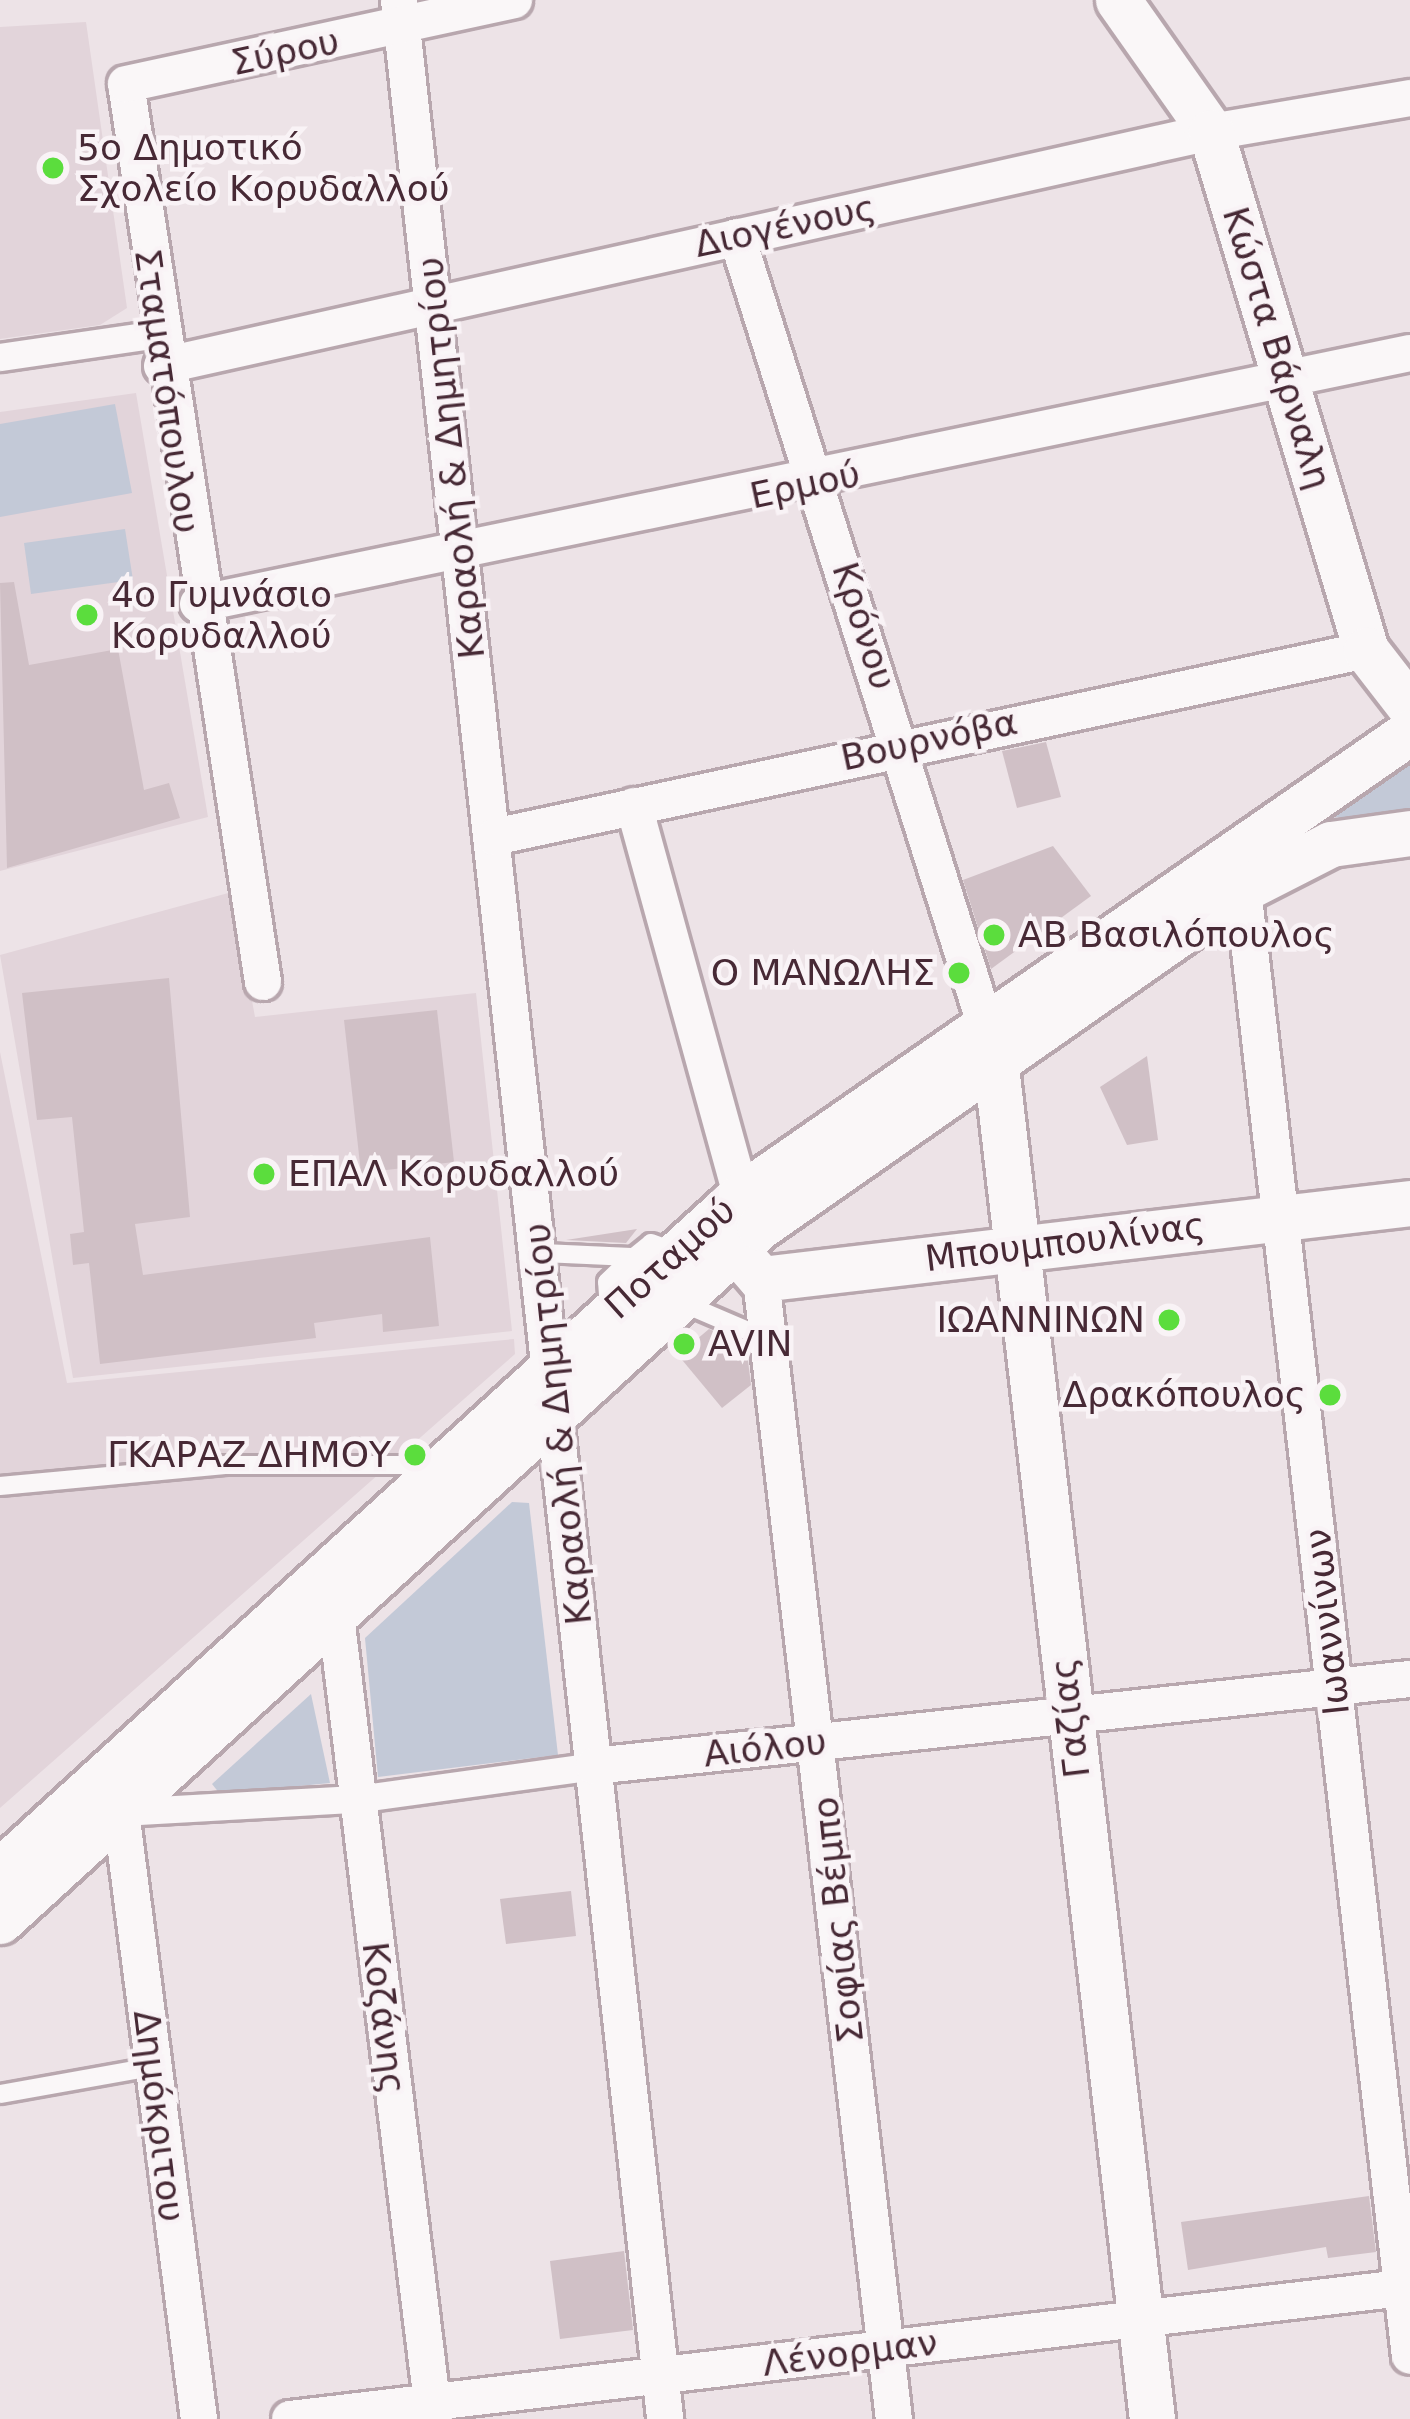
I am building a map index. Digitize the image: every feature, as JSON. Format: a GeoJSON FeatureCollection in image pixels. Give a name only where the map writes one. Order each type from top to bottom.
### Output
{"type":"FeatureCollection","features":[{"type":"Feature","properties":{"kind":"street","name":"Σύρου"},"geometry":{"type":"LineString","coordinates":[[126,84],[400,14],[514,0]]}},
{"type":"Feature","properties":{"kind":"street","name":"Κώστα Βάρναλη"},"geometry":{"type":"LineString","coordinates":[[1118,0],[1211,132],[1290,380],[1366,650],[1410,707]]}},
{"type":"Feature","properties":{"kind":"street","name":"Καραολή & Δημητρίου"},"geometry":{"type":"LineString","coordinates":[[400,14],[541,1253],[665,2419]]}},
{"type":"Feature","properties":{"kind":"street","name":"Σταματόπουλου"},"geometry":{"type":"LineString","coordinates":[[126,84],[198,604],[263,982]]}},
{"type":"Feature","properties":{"kind":"street","name":"Διογένους"},"geometry":{"type":"LineString","coordinates":[[0,357],[160,350],[433,301],[1211,132],[1410,98]]}},
{"type":"Feature","properties":{"kind":"street","name":"Κρόνου"},"geometry":{"type":"LineString","coordinates":[[737,237],[991,1037]]}},
{"type":"Feature","properties":{"kind":"street","name":"Ερμού"},"geometry":{"type":"LineString","coordinates":[[198,604],[462,558],[1410,353]]}},
{"type":"Feature","properties":{"kind":"street","name":"Βουρνόβα"},"geometry":{"type":"LineString","coordinates":[[494,837],[902,745],[1366,650]]}},
{"type":"Feature","properties":{"kind":"street","name":"Ποταμού"},"geometry":{"type":"LineString","coordinates":[[0,1922],[556,1414],[674,1299],[747,1264],[991,1037],[1410,732]]}},
{"type":"Feature","properties":{"kind":"street"},"geometry":{"type":"LineString","coordinates":[[634,806],[741,1195]]}},
{"type":"Feature","properties":{"kind":"street","name":"Ποταμού"},"geometry":{"type":"LineString","coordinates":[[0,1870],[553,1366],[609,1311],[653,1254],[991,1037],[1243,889],[1330,844],[1410,833]]}},
{"type":"Feature","properties":{"kind":"street","name":"Ιωαννίνων"},"geometry":{"type":"LineString","coordinates":[[1243,889],[1406,2288],[1410,2356]]}},
{"type":"Feature","properties":{"kind":"street","name":"Γαζίας"},"geometry":{"type":"LineString","coordinates":[[991,1037],[1151,2419]]}},
{"type":"Feature","properties":{"kind":"street","name":"Μπουμπουλίνας"},"geometry":{"type":"LineString","coordinates":[[747,1264],[1015,1247],[1410,1203]]}},
{"type":"Feature","properties":{"kind":"street","name":"Σοφίας Βέμπο"},"geometry":{"type":"LineString","coordinates":[[747,1264],[769,1340],[894,2419]]}},
{"type":"Feature","properties":{"kind":"street","name":"Κοζάνης"},"geometry":{"type":"LineString","coordinates":[[336,1616],[433,2411]]}},
{"type":"Feature","properties":{"kind":"street","name":"Αιόλου"},"geometry":{"type":"LineString","coordinates":[[121,1812],[356,1799],[594,1766],[1410,1679]]}},
{"type":"Feature","properties":{"kind":"street","name":"Δημόκριτου"},"geometry":{"type":"LineString","coordinates":[[121,1812],[199,2419]]}},
{"type":"Feature","properties":{"kind":"street","name":"Λένορμαν"},"geometry":{"type":"LineString","coordinates":[[290,2419],[433,2411],[661,2376],[1406,2288]]}},
{"type":"Feature","properties":{"kind":"lane"},"geometry":{"type":"LineString","coordinates":[[541,1253],[653,1254]]}},
{"type":"Feature","properties":{"kind":"lane"},"geometry":{"type":"LineString","coordinates":[[674,1299],[769,1340]]}},
{"type":"Feature","properties":{"kind":"lane"},"geometry":{"type":"LineString","coordinates":[[0,1486],[225,1465],[446,1465]]}},
{"type":"Feature","properties":{"kind":"lane"},"geometry":{"type":"LineString","coordinates":[[0,2094],[152,2067]]}},
{"type":"Feature","properties":{"kind":"shaded area","name":"5ο Δημοτικό Σχολείο Κορυδαλλού"},"geometry":{"type":"Polygon","coordinates":[[[86,22],[127,308],[100,325],[0,339],[0,27],[86,22]]]}},
{"type":"Feature","properties":{"kind":"shaded area","name":"4ο Γυμνάσιο Κορυδαλλού"},"geometry":{"type":"Polygon","coordinates":[[[136,393],[208,817],[0,871],[0,412],[136,393]]]}},
{"type":"Feature","properties":{"kind":"shaded area"},"geometry":{"type":"Polygon","coordinates":[[[115,404],[132,493],[0,517],[0,424],[115,404]]]}},
{"type":"Feature","properties":{"kind":"shaded area"},"geometry":{"type":"Polygon","coordinates":[[[125,529],[133,580],[31,594],[24,543],[125,529]]]}},
{"type":"Feature","properties":{"kind":"shaded area"},"geometry":{"type":"Polygon","coordinates":[[[1410,751],[1410,815],[1320,818],[1410,751]]]}},
{"type":"Feature","properties":{"kind":"shaded area","name":"ΕΠΑΛ Κορυδαλλού"},"geometry":{"type":"Polygon","coordinates":[[[232,892],[255,1017],[476,993],[512,1331],[73,1378],[0,955],[232,892]]]}},
{"type":"Feature","properties":{"kind":"shaded area"},"geometry":{"type":"Polygon","coordinates":[[[0,1052],[67,1383],[514,1339],[515,1354],[0,1808],[0,1052]]]}},
{"type":"Feature","properties":{"kind":"shaded area"},"geometry":{"type":"Polygon","coordinates":[[[512,1502],[529,1503],[558,1755],[378,1777],[365,1638],[512,1502]]]}},
{"type":"Feature","properties":{"kind":"shaded area"},"geometry":{"type":"Polygon","coordinates":[[[311,1694],[330,1783],[220,1794],[212,1784],[311,1694]]]}},
{"type":"Feature","properties":{"kind":"building"},"geometry":{"type":"Polygon","coordinates":[[[14,582],[29,665],[118,649],[144,790],[169,783],[180,818],[7,868],[0,583],[14,582]]]}},
{"type":"Feature","properties":{"kind":"building"},"geometry":{"type":"Polygon","coordinates":[[[1046,742],[1061,797],[1017,808],[1002,751],[1046,742]]]}},
{"type":"Feature","properties":{"kind":"building"},"geometry":{"type":"Polygon","coordinates":[[[1053,846],[1091,896],[991,969],[963,880],[1053,846]]]}},
{"type":"Feature","properties":{"kind":"building"},"geometry":{"type":"Polygon","coordinates":[[[169,978],[190,1217],[135,1224],[143,1275],[430,1237],[439,1326],[383,1332],[382,1314],[314,1323],[316,1338],[100,1364],[89,1263],[73,1265],[70,1234],[84,1232],[72,1117],[37,1120],[22,993],[169,978]]]}},
{"type":"Feature","properties":{"kind":"building"},"geometry":{"type":"Polygon","coordinates":[[[437,1010],[454,1162],[361,1173],[344,1020],[437,1010]]]}},
{"type":"Feature","properties":{"kind":"building"},"geometry":{"type":"Polygon","coordinates":[[[1147,1056],[1158,1140],[1127,1145],[1100,1087],[1147,1056]]]}},
{"type":"Feature","properties":{"kind":"building"},"geometry":{"type":"Polygon","coordinates":[[[637,1229],[626,1243],[566,1240],[637,1229]]]}},
{"type":"Feature","properties":{"kind":"building"},"geometry":{"type":"Polygon","coordinates":[[[709,1329],[746,1345],[751,1385],[722,1408],[678,1355],[709,1329]]]}},
{"type":"Feature","properties":{"kind":"building"},"geometry":{"type":"Polygon","coordinates":[[[571,1891],[576,1936],[506,1944],[500,1899],[571,1891]]]}},
{"type":"Feature","properties":{"kind":"building"},"geometry":{"type":"Polygon","coordinates":[[[1369,2196],[1376,2252],[1328,2258],[1326,2247],[1188,2270],[1181,2222],[1369,2196]]]}},
{"type":"Feature","properties":{"kind":"building"},"geometry":{"type":"Polygon","coordinates":[[[624,2251],[633,2330],[560,2339],[550,2261],[624,2251]]]}},
{"type":"Feature","properties":{"kind":"place","name":"5ο Δημοτικό Σχολείο Κορυδαλλού"},"geometry":{"type":"Point","coordinates":[53,168]}},
{"type":"Feature","properties":{"kind":"place","name":"4ο Γυμνάσιο Κορυδαλλού"},"geometry":{"type":"Point","coordinates":[87,615]}},
{"type":"Feature","properties":{"kind":"place","name":"ΑΒ Βασιλόπουλος"},"geometry":{"type":"Point","coordinates":[994,935]}},
{"type":"Feature","properties":{"kind":"place","name":"O ΜΑΝΩΛΗΣ"},"geometry":{"type":"Point","coordinates":[959,973]}},
{"type":"Feature","properties":{"kind":"place","name":"ΕΠΑΛ Κορυδαλλού"},"geometry":{"type":"Point","coordinates":[264,1174]}},
{"type":"Feature","properties":{"kind":"place","name":"ΙΩΑΝΝΙΝΩΝ"},"geometry":{"type":"Point","coordinates":[1169,1320]}},
{"type":"Feature","properties":{"kind":"place","name":"AVIN"},"geometry":{"type":"Point","coordinates":[684,1344]}},
{"type":"Feature","properties":{"kind":"place","name":"Δρακόπουλος"},"geometry":{"type":"Point","coordinates":[1330,1395]}},
{"type":"Feature","properties":{"kind":"place","name":"ΓΚΑΡΑΖ ΔΗΜΟΥ"},"geometry":{"type":"Point","coordinates":[415,1455]}}]}
